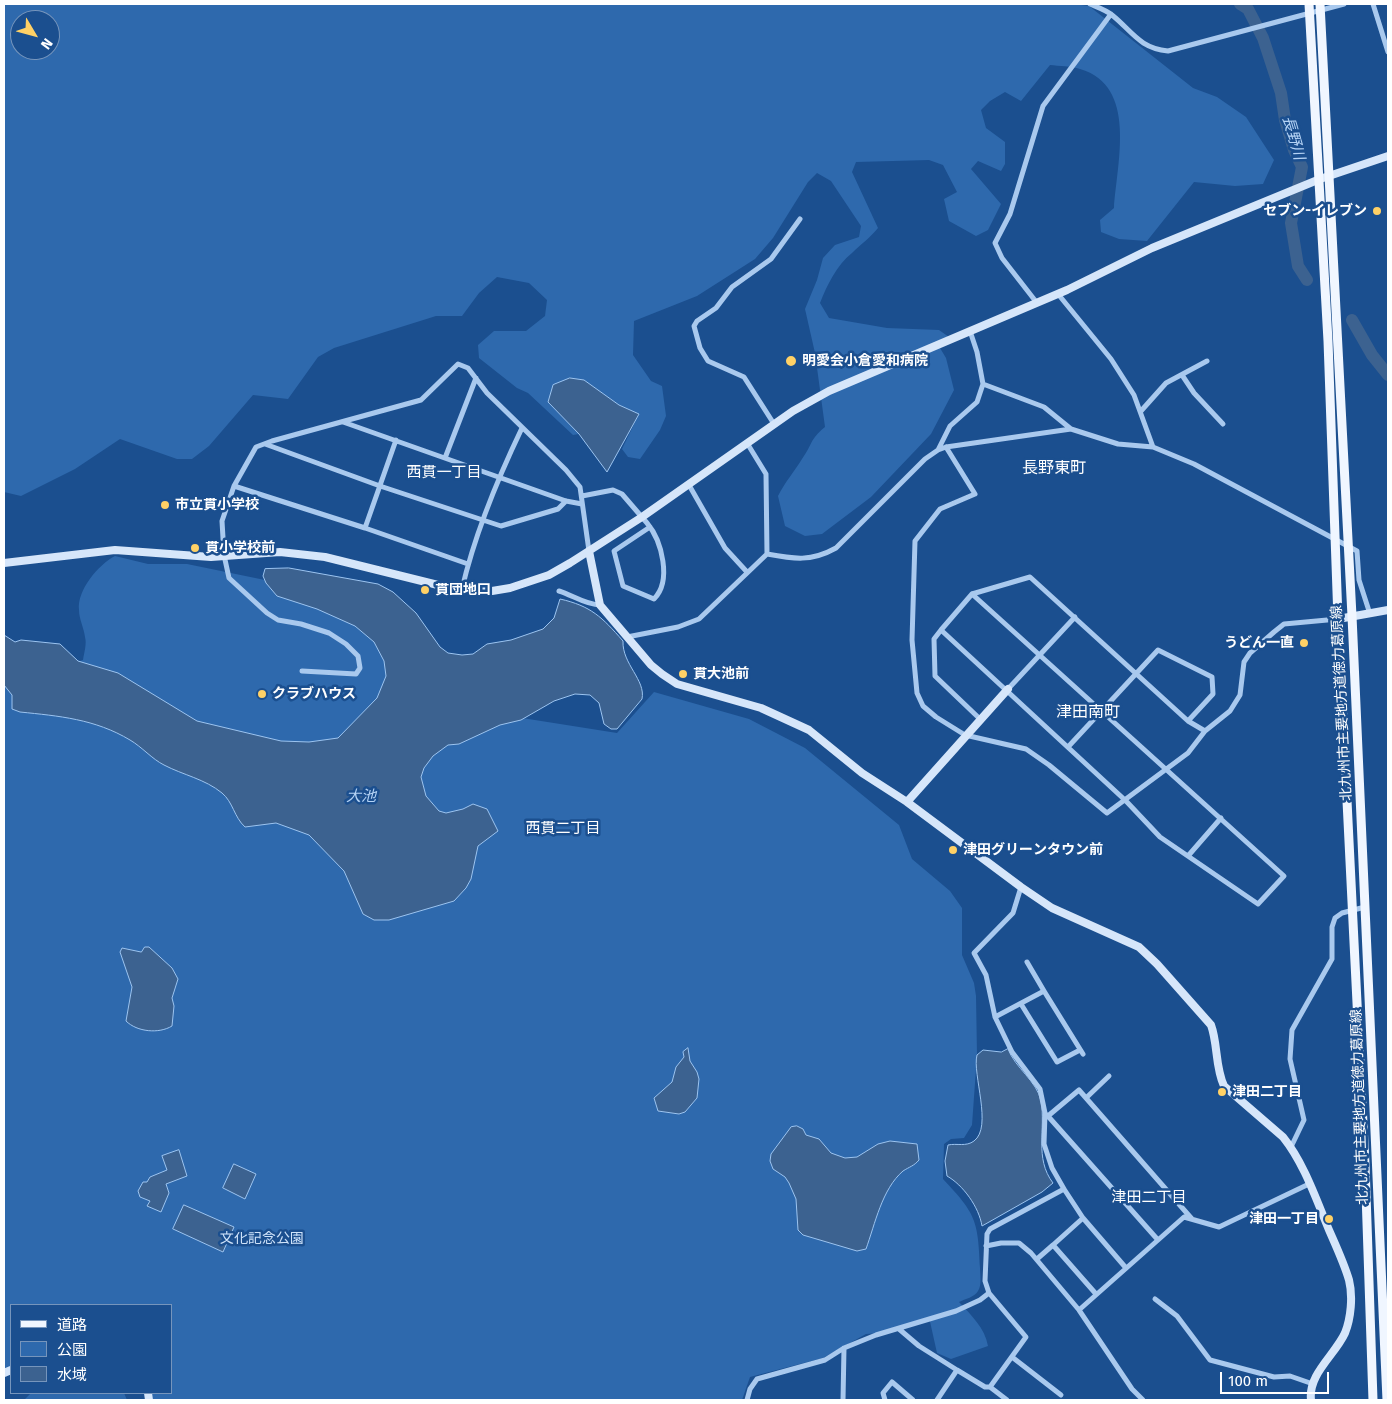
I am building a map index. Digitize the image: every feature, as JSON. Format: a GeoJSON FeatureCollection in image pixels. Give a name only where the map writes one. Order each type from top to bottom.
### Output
{"type":"FeatureCollection","features":[{"type":"Feature","properties":{"kind":"main road","name":"北九州市主要地方道徳力葛原線"},"geometry":{"type":"LineString","coordinates":[[1309,4],[1324,178],[1352,616],[1387,1400]]}},
{"type":"Feature","properties":{"kind":"main road","name":"北九州市主要地方道徳力葛原線"},"geometry":{"type":"LineString","coordinates":[[1320,7],[1338,619],[1353,911],[1373,1400]]}},
{"type":"Feature","properties":{"kind":"street"},"geometry":{"type":"LineString","coordinates":[[1090,4],[1111,14],[1133,38],[1159,50],[1168,51],[1310,14],[1320,7],[1344,4]]}},
{"type":"Feature","properties":{"kind":"street"},"geometry":{"type":"LineString","coordinates":[[1373,4],[1388,52]]}},
{"type":"Feature","properties":{"kind":"street"},"geometry":{"type":"LineString","coordinates":[[1037,303],[1002,258],[995,243],[1010,214],[1043,106],[1111,14]]}},
{"type":"Feature","properties":{"kind":"street"},"geometry":{"type":"LineString","coordinates":[[4,563],[114,550],[192,557],[280,552],[325,557],[414,580],[462,589],[492,591],[528,583],[549,575],[590,551],[642,517],[774,424],[829,391],[1058,294],[1152,248],[1324,178],[1388,156]]}},
{"type":"Feature","properties":{"kind":"street"},"geometry":{"type":"LineString","coordinates":[[774,424],[744,376],[708,361],[700,348],[694,326],[716,308],[732,287],[771,258],[800,219]]}},
{"type":"Feature","properties":{"kind":"street"},"geometry":{"type":"LineString","coordinates":[[1058,294],[1111,359],[1134,395],[1152,447]]}},
{"type":"Feature","properties":{"kind":"street"},"geometry":{"type":"LineString","coordinates":[[938,450],[950,426],[977,402],[983,384],[977,352],[970,331]]}},
{"type":"Feature","properties":{"kind":"street"},"geometry":{"type":"LineString","coordinates":[[1140,411],[1166,383],[1207,361]]}},
{"type":"Feature","properties":{"kind":"street"},"geometry":{"type":"LineString","coordinates":[[302,671],[356,674],[360,663],[353,650],[329,633],[301,624],[278,620],[233,584],[229,578],[224,555],[222,521],[234,486],[256,447],[420,400],[458,364],[468,368],[487,393],[566,470],[580,487],[600,606],[651,665],[677,684],[761,708],[809,730],[862,773],[906,802],[1052,908],[1112,934],[1147,954],[1211,1025],[1214,1033],[1220,1077],[1224,1086],[1291,1147],[1344,1265],[1351,1293],[1345,1333],[1313,1384],[1311,1400]]}},
{"type":"Feature","properties":{"kind":"street"},"geometry":{"type":"LineString","coordinates":[[1182,375],[1194,393],[1224,424]]}},
{"type":"Feature","properties":{"kind":"street"},"geometry":{"type":"LineString","coordinates":[[445,458],[476,378]]}},
{"type":"Feature","properties":{"kind":"street"},"geometry":{"type":"LineString","coordinates":[[983,384],[1044,408],[1070,429],[1118,444],[1152,447],[1194,464],[1357,551],[1359,580],[1370,614]]}},
{"type":"Feature","properties":{"kind":"street"},"geometry":{"type":"LineString","coordinates":[[343,422],[499,475],[566,501],[582,504]]}},
{"type":"Feature","properties":{"kind":"street"},"geometry":{"type":"LineString","coordinates":[[462,589],[468,564],[499,475],[522,428]]}},
{"type":"Feature","properties":{"kind":"street"},"geometry":{"type":"LineString","coordinates":[[768,554],[798,559],[822,556],[836,548],[925,459],[938,450],[946,447],[1070,429]]}},
{"type":"Feature","properties":{"kind":"street"},"geometry":{"type":"LineString","coordinates":[[365,528],[396,440]]}},
{"type":"Feature","properties":{"kind":"street"},"geometry":{"type":"LineString","coordinates":[[747,443],[766,474],[768,554]]}},
{"type":"Feature","properties":{"kind":"street"},"geometry":{"type":"LineString","coordinates":[[265,444],[380,486],[501,526],[558,509],[566,501]]}},
{"type":"Feature","properties":{"kind":"street"},"geometry":{"type":"LineString","coordinates":[[946,447],[975,494],[940,509],[914,541],[912,640],[917,693],[923,706],[936,717],[965,735],[1026,748],[1107,813],[1126,801],[1188,753],[1205,731],[1230,711],[1238,702],[1244,662],[1250,653],[1284,624],[1338,619],[1388,610]]}},
{"type":"Feature","properties":{"kind":"street"},"geometry":{"type":"LineString","coordinates":[[688,485],[725,548],[747,572]]}},
{"type":"Feature","properties":{"kind":"street"},"geometry":{"type":"LineString","coordinates":[[234,486],[365,528],[468,564]]}},
{"type":"Feature","properties":{"kind":"street"},"geometry":{"type":"LineString","coordinates":[[582,496],[614,490],[622,494],[642,517],[655,533],[664,574],[660,593],[654,599],[623,586],[614,551],[650,527]]}},
{"type":"Feature","properties":{"kind":"street"},"geometry":{"type":"LineString","coordinates":[[627,637],[691,623],[706,613],[768,554]]}},
{"type":"Feature","properties":{"kind":"street"},"geometry":{"type":"LineString","coordinates":[[980,719],[935,676],[934,639],[972,594],[1030,577],[1134,674],[1188,721],[1205,731]]}},
{"type":"Feature","properties":{"kind":"street"},"geometry":{"type":"LineString","coordinates":[[559,591],[592,605],[600,606]]}},
{"type":"Feature","properties":{"kind":"street"},"geometry":{"type":"LineString","coordinates":[[941,630],[1126,801],[1160,837],[1258,904],[1284,876],[972,594]]}},
{"type":"Feature","properties":{"kind":"street"},"geometry":{"type":"LineString","coordinates":[[906,802],[965,735],[1075,617]]}},
{"type":"Feature","properties":{"kind":"street"},"geometry":{"type":"LineString","coordinates":[[1068,747],[1158,650],[1212,677],[1213,694],[1188,721]]}},
{"type":"Feature","properties":{"kind":"street"},"geometry":{"type":"LineString","coordinates":[[1188,856],[1221,818]]}},
{"type":"Feature","properties":{"kind":"street"},"geometry":{"type":"LineString","coordinates":[[1021,887],[1013,913],[974,953],[986,975],[995,1017],[1012,1052],[1040,1089],[1046,1115],[1044,1144],[1052,1168],[1083,1218],[1126,1268]]}},
{"type":"Feature","properties":{"kind":"street"},"geometry":{"type":"LineString","coordinates":[[1291,1147],[1304,1120],[1290,1059],[1292,1030],[1332,959],[1332,927],[1335,918],[1366,907]]}},
{"type":"Feature","properties":{"kind":"street"},"geometry":{"type":"LineString","coordinates":[[1021,1004],[1057,1062],[1081,1052],[1027,962]]}},
{"type":"Feature","properties":{"kind":"street"},"geometry":{"type":"LineString","coordinates":[[995,1017],[1044,991]]}},
{"type":"Feature","properties":{"kind":"street"},"geometry":{"type":"LineString","coordinates":[[1086,1098],[1109,1076]]}},
{"type":"Feature","properties":{"kind":"street"},"geometry":{"type":"LineString","coordinates":[[1046,1115],[1079,1090],[1192,1219]]}},
{"type":"Feature","properties":{"kind":"street"},"geometry":{"type":"LineString","coordinates":[[1046,1115],[1158,1240]]}},
{"type":"Feature","properties":{"kind":"street"},"geometry":{"type":"LineString","coordinates":[[1079,1310],[1184,1217],[1218,1227],[1309,1184]]}},
{"type":"Feature","properties":{"kind":"street"},"geometry":{"type":"LineString","coordinates":[[990,1387],[1026,1337],[989,1293],[985,1281],[986,1234],[990,1229],[1053,1197],[1064,1189]]}},
{"type":"Feature","properties":{"kind":"street"},"geometry":{"type":"LineString","coordinates":[[1037,1259],[1083,1218]]}},
{"type":"Feature","properties":{"kind":"street"},"geometry":{"type":"LineString","coordinates":[[986,1246],[1000,1243],[1019,1243],[1037,1259],[1079,1310],[1132,1389],[1143,1400]]}},
{"type":"Feature","properties":{"kind":"street"},"geometry":{"type":"LineString","coordinates":[[1053,1245],[1096,1294]]}},
{"type":"Feature","properties":{"kind":"street"},"geometry":{"type":"LineString","coordinates":[[746,1400],[750,1389],[757,1379],[825,1360],[844,1348],[876,1335],[956,1311],[980,1300],[989,1293]]}},
{"type":"Feature","properties":{"kind":"street"},"geometry":{"type":"LineString","coordinates":[[1155,1299],[1178,1316],[1210,1360],[1274,1378],[1290,1376],[1313,1384]]}},
{"type":"Feature","properties":{"kind":"street"},"geometry":{"type":"LineString","coordinates":[[900,1328],[919,1346],[985,1387],[990,1387],[1007,1400]]}},
{"type":"Feature","properties":{"kind":"street"},"geometry":{"type":"LineString","coordinates":[[843,1400],[844,1348]]}},
{"type":"Feature","properties":{"kind":"street"},"geometry":{"type":"LineString","coordinates":[[1012,1357],[1062,1395]]}},
{"type":"Feature","properties":{"kind":"street"},"geometry":{"type":"LineString","coordinates":[[937,1400],[957,1370]]}},
{"type":"Feature","properties":{"kind":"street"},"geometry":{"type":"LineString","coordinates":[[885,1400],[883,1393],[892,1382],[913,1400]]}},
{"type":"Feature","properties":{"kind":"green space"},"geometry":{"type":"Polygon","coordinates":[[[4,4],[1074,4],[1089,6],[1193,88],[1217,97],[1246,117],[1274,160],[1263,184],[1235,186],[1194,182],[1147,241],[1119,239],[1101,232],[1100,220],[1114,208],[1120,149],[1120,128],[1117,109],[1110,92],[1098,78],[1080,69],[1050,65],[1021,101],[1005,92],[990,101],[981,110],[986,128],[1005,142],[1005,164],[1001,171],[978,161],[971,169],[1001,204],[988,230],[976,236],[949,221],[944,199],[957,192],[943,165],[929,160],[856,162],[852,172],[878,228],[837,269],[820,303],[829,318],[887,328],[939,330],[949,337],[940,348],[946,358],[954,390],[931,434],[871,497],[822,534],[805,536],[785,526],[778,496],[814,439],[825,427],[815,353],[805,309],[817,280],[823,258],[835,245],[859,237],[861,226],[831,181],[817,173],[808,182],[773,238],[755,259],[697,296],[634,321],[633,355],[651,381],[662,386],[666,416],[660,430],[640,459],[628,457],[622,449],[639,414],[619,405],[584,380],[548,402],[579,434],[573,435],[528,393],[517,388],[479,358],[478,345],[494,331],[526,331],[545,316],[547,300],[529,283],[497,277],[479,293],[462,316],[436,316],[334,348],[318,357],[288,399],[253,395],[209,446],[192,459],[177,459],[120,439],[75,469],[21,496],[4,492],[4,4]]]}},
{"type":"Feature","properties":{"kind":"green space","name":"文化記念公園"},"geometry":{"type":"Polygon","coordinates":[[[115,556],[148,564],[187,564],[299,587],[369,624],[421,702],[617,733],[654,692],[749,719],[805,748],[899,825],[912,859],[950,891],[962,908],[962,955],[974,983],[976,996],[977,1055],[972,1125],[964,1138],[951,1139],[944,1144],[943,1179],[969,1210],[976,1228],[980,1286],[975,1295],[959,1302],[981,1328],[988,1346],[951,1359],[937,1353],[929,1317],[880,1333],[866,1334],[823,1358],[750,1377],[742,1400],[149,1400],[148,1394],[172,1394],[172,1304],[10,1304],[10,1370],[4,1373],[4,655],[71,664],[83,660],[86,643],[79,613],[81,594],[90,579],[108,560],[115,556]]]}},
{"type":"Feature","properties":{"kind":"green space"},"geometry":{"type":"Polygon","coordinates":[[[30,1394],[124,1394],[127,1400],[24,1400],[30,1394]]]}},
{"type":"Feature","properties":{"kind":"water"},"geometry":{"type":"Polygon","coordinates":[[[570,378],[584,380],[619,405],[639,414],[607,472],[579,434],[548,402],[553,385],[570,378]]]}},
{"type":"Feature","properties":{"kind":"water","name":"大池"},"geometry":{"type":"Polygon","coordinates":[[[289,568],[378,584],[393,592],[416,613],[440,647],[448,653],[462,655],[473,654],[487,644],[511,640],[543,629],[554,618],[560,599],[580,605],[602,619],[623,641],[626,657],[641,685],[642,699],[617,729],[611,729],[604,724],[599,703],[590,695],[575,694],[554,701],[521,720],[500,725],[459,744],[448,745],[433,756],[424,768],[421,777],[426,796],[439,811],[446,813],[463,809],[473,804],[487,809],[498,831],[478,846],[471,879],[466,888],[454,901],[389,920],[374,920],[363,914],[344,871],[309,835],[276,823],[245,827],[238,819],[226,797],[215,788],[160,762],[134,743],[104,727],[12,709],[12,695],[4,685],[4,635],[15,642],[21,640],[60,644],[78,661],[118,673],[197,721],[281,741],[309,742],[338,738],[377,698],[386,676],[384,661],[374,642],[355,626],[317,609],[277,596],[266,583],[263,576],[265,569],[289,568]]]}},
{"type":"Feature","properties":{"kind":"water"},"geometry":{"type":"Polygon","coordinates":[[[145,947],[149,947],[172,968],[178,979],[172,998],[174,1006],[172,1026],[167,1029],[155,1031],[142,1030],[126,1021],[132,987],[120,952],[122,948],[141,952],[145,947]]]}},
{"type":"Feature","properties":{"kind":"water"},"geometry":{"type":"Polygon","coordinates":[[[688,1048],[690,1061],[699,1079],[697,1098],[685,1112],[679,1114],[658,1111],[654,1098],[672,1082],[676,1067],[684,1057],[683,1052],[688,1048]]]}},
{"type":"Feature","properties":{"kind":"water"},"geometry":{"type":"Polygon","coordinates":[[[1008,1049],[1011,1056],[1039,1094],[1042,1112],[1042,1153],[1047,1173],[1053,1183],[1042,1192],[982,1226],[974,1204],[959,1185],[947,1176],[945,1161],[948,1145],[971,1143],[979,1134],[982,1124],[982,1113],[976,1064],[977,1055],[983,1050],[1001,1052],[1008,1049]]]}},
{"type":"Feature","properties":{"kind":"water"},"geometry":{"type":"Polygon","coordinates":[[[797,1126],[803,1129],[806,1135],[819,1139],[831,1153],[845,1158],[857,1157],[878,1144],[890,1141],[917,1144],[919,1160],[896,1178],[884,1197],[866,1249],[857,1251],[803,1235],[798,1230],[796,1199],[785,1177],[773,1169],[770,1161],[771,1154],[791,1127],[797,1126]]]}},
{"type":"Feature","properties":{"kind":"water"},"geometry":{"type":"Polygon","coordinates":[[[179,1150],[187,1176],[166,1184],[169,1193],[161,1212],[147,1206],[150,1201],[140,1197],[138,1191],[143,1182],[147,1182],[150,1177],[167,1170],[162,1156],[179,1150]]]}},
{"type":"Feature","properties":{"kind":"water"},"geometry":{"type":"Polygon","coordinates":[[[234,1164],[256,1174],[245,1199],[223,1188],[234,1164]]]}},
{"type":"Feature","properties":{"kind":"water"},"geometry":{"type":"Polygon","coordinates":[[[184,1205],[234,1227],[223,1252],[173,1229],[184,1205]]]}},
{"type":"Feature","properties":{"kind":"waterway","name":"長野川"},"geometry":{"type":"LineString","coordinates":[[1240,4],[1248,9],[1263,38],[1281,93],[1285,120],[1294,150],[1302,167],[1291,223],[1298,266],[1307,280]]}},
{"type":"Feature","properties":{"kind":"waterway","name":"長野川"},"geometry":{"type":"LineString","coordinates":[[1352,320],[1372,355],[1388,375]]}},
{"type":"Feature","properties":{"kind":"place","name":"セブン-イレブン"},"geometry":{"type":"Point","coordinates":[1377,211]}},
{"type":"Feature","properties":{"kind":"place","name":"明愛会小倉愛和病院"},"geometry":{"type":"Point","coordinates":[791,361]}},
{"type":"Feature","properties":{"kind":"place","name":"市立貫小学校"},"geometry":{"type":"Point","coordinates":[165,505]}},
{"type":"Feature","properties":{"kind":"place","name":"貫小学校前"},"geometry":{"type":"Point","coordinates":[195,548]}},
{"type":"Feature","properties":{"kind":"place","name":"貫団地口"},"geometry":{"type":"Point","coordinates":[425,590]}},
{"type":"Feature","properties":{"kind":"place","name":"うどん一直"},"geometry":{"type":"Point","coordinates":[1304,643]}},
{"type":"Feature","properties":{"kind":"place","name":"貫大池前"},"geometry":{"type":"Point","coordinates":[683,674]}},
{"type":"Feature","properties":{"kind":"place","name":"クラブハウス"},"geometry":{"type":"Point","coordinates":[262,694]}},
{"type":"Feature","properties":{"kind":"place","name":"津田グリーンタウン前"},"geometry":{"type":"Point","coordinates":[953,850]}},
{"type":"Feature","properties":{"kind":"place","name":"津田二丁目"},"geometry":{"type":"Point","coordinates":[1222,1092]}},
{"type":"Feature","properties":{"kind":"place","name":"津田一丁目"},"geometry":{"type":"Point","coordinates":[1329,1219]}},
{"type":"Feature","properties":{"kind":"district","name":"長野東町"},"geometry":{"type":"Point","coordinates":[1054,469]}},
{"type":"Feature","properties":{"kind":"district","name":"西貫一丁目"},"geometry":{"type":"Point","coordinates":[444,473]}},
{"type":"Feature","properties":{"kind":"district","name":"津田南町"},"geometry":{"type":"Point","coordinates":[1088,713]}},
{"type":"Feature","properties":{"kind":"district","name":"西貫二丁目"},"geometry":{"type":"Point","coordinates":[563,829]}},
{"type":"Feature","properties":{"kind":"district","name":"津田二丁目"},"geometry":{"type":"Point","coordinates":[1149,1198]}}]}
